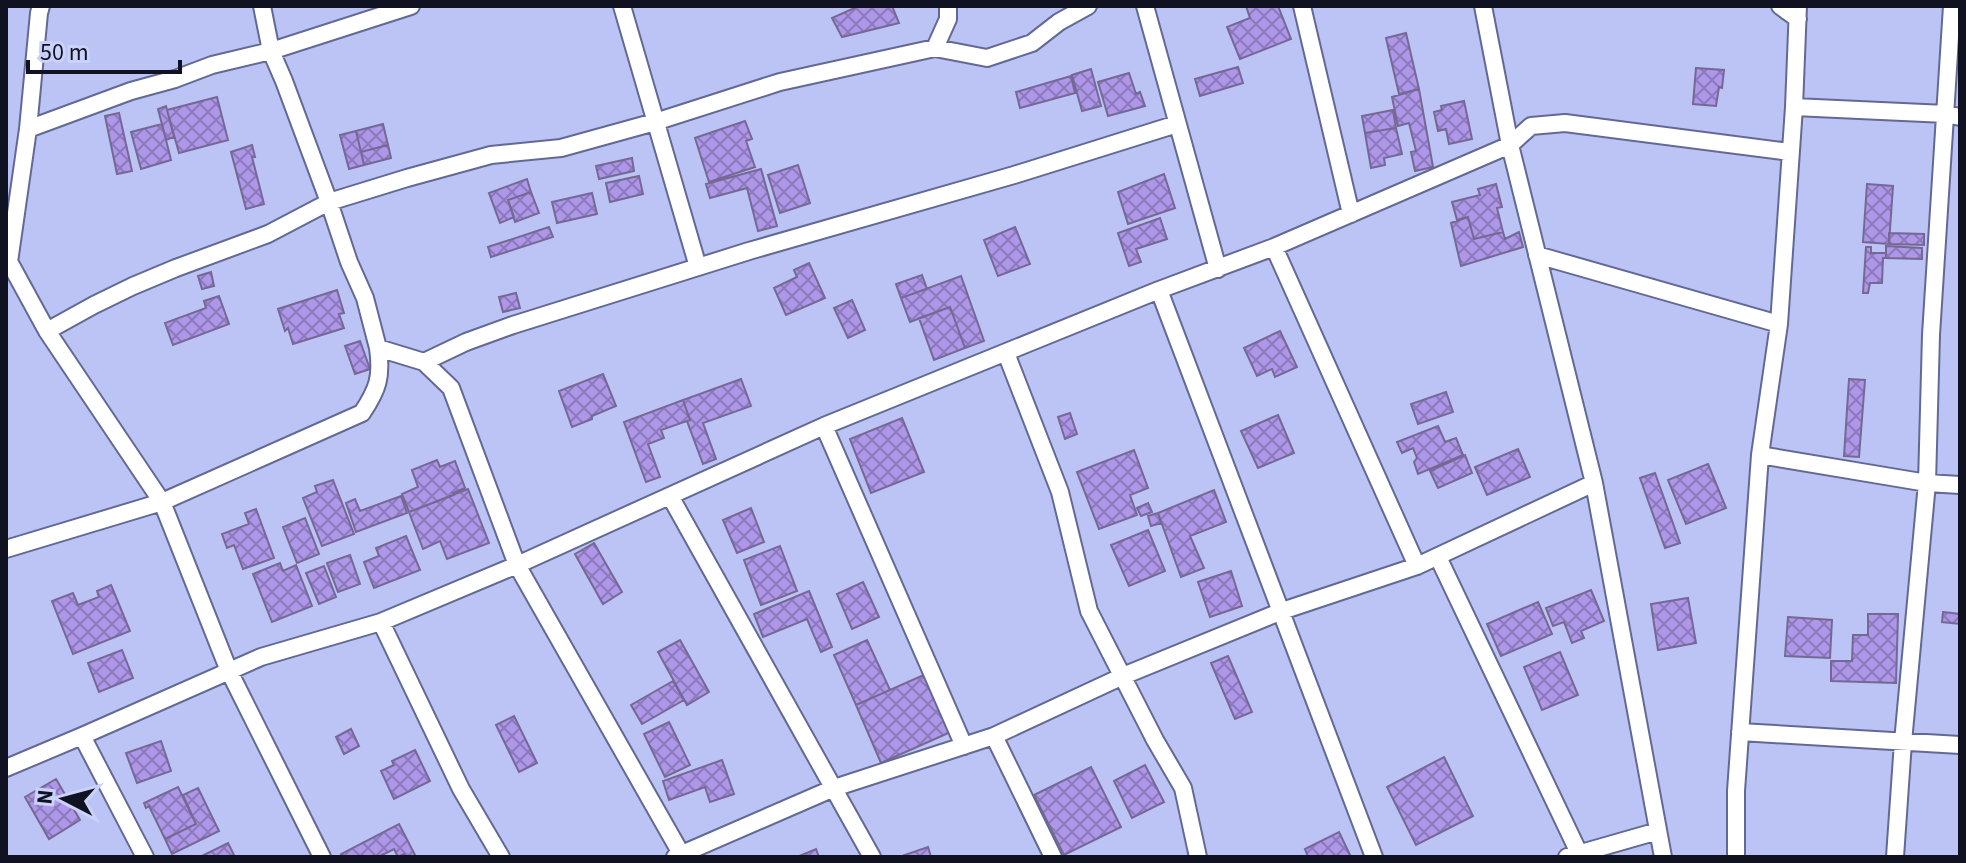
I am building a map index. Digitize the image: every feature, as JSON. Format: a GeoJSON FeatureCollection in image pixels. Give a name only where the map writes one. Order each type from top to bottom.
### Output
{"type":"FeatureCollection","features":[{"type":"Feature","properties":{"kind":"street"},"geometry":{"type":"LineString","coordinates":[[6,549],[162,502],[362,413],[376,393],[380,365],[365,298],[271,51],[262,6]]}},
{"type":"Feature","properties":{"kind":"street"},"geometry":{"type":"LineString","coordinates":[[28,129],[131,91],[411,6]]}},
{"type":"Feature","properties":{"kind":"street"},"geometry":{"type":"LineString","coordinates":[[622,6],[698,267]]}},
{"type":"Feature","properties":{"kind":"street"},"geometry":{"type":"LineString","coordinates":[[935,48],[948,19],[948,6]]}},
{"type":"Feature","properties":{"kind":"street"},"geometry":{"type":"LineString","coordinates":[[47,331],[133,286],[268,234],[329,202],[491,155],[561,148],[780,82],[935,48],[987,58],[1032,43],[1059,22],[1088,6]]}},
{"type":"Feature","properties":{"kind":"street"},"geometry":{"type":"LineString","coordinates":[[1145,6],[1218,269]]}},
{"type":"Feature","properties":{"kind":"street"},"geometry":{"type":"LineString","coordinates":[[1302,6],[1351,214]]}},
{"type":"Feature","properties":{"kind":"street"},"geometry":{"type":"LineString","coordinates":[[1483,6],[1510,145],[1594,483],[1663,857]]}},
{"type":"Feature","properties":{"kind":"street"},"geometry":{"type":"LineString","coordinates":[[1736,857],[1736,791],[1760,455],[1779,324],[1794,107],[1798,13],[1780,6]]}},
{"type":"Feature","properties":{"kind":"street"},"geometry":{"type":"LineString","coordinates":[[1895,857],[1927,483],[1931,335],[1953,116],[1952,6]]}},
{"type":"Feature","properties":{"kind":"street"},"geometry":{"type":"LineString","coordinates":[[38,8],[28,129],[8,259],[47,331],[162,502],[229,671],[322,857]]}},
{"type":"Feature","properties":{"kind":"street"},"geometry":{"type":"LineString","coordinates":[[1794,107],[1953,116]]}},
{"type":"Feature","properties":{"kind":"street"},"geometry":{"type":"LineString","coordinates":[[6,768],[261,657],[381,622],[517,565],[824,426],[1159,290],[1274,247],[1510,145],[1531,126],[1565,123],[1790,152]]}},
{"type":"Feature","properties":{"kind":"street"},"geometry":{"type":"LineString","coordinates":[[424,362],[513,325],[1177,124]]}},
{"type":"Feature","properties":{"kind":"street"},"geometry":{"type":"LineString","coordinates":[[1274,247],[1417,566]]}},
{"type":"Feature","properties":{"kind":"street"},"geometry":{"type":"LineString","coordinates":[[1537,255],[1779,324]]}},
{"type":"Feature","properties":{"kind":"street"},"geometry":{"type":"LineString","coordinates":[[1159,290],[1374,857]]}},
{"type":"Feature","properties":{"kind":"street"},"geometry":{"type":"LineString","coordinates":[[378,348],[424,362],[451,388],[517,565],[680,856],[834,788],[994,736],[1123,676],[1282,611],[1417,566],[1594,483]]}},
{"type":"Feature","properties":{"kind":"street"},"geometry":{"type":"LineString","coordinates":[[1006,353],[1060,492],[1089,611],[1183,788],[1198,857]]}},
{"type":"Feature","properties":{"kind":"street"},"geometry":{"type":"LineString","coordinates":[[824,426],[964,746]]}},
{"type":"Feature","properties":{"kind":"street"},"geometry":{"type":"LineString","coordinates":[[1760,455],[1927,483],[1960,485]]}},
{"type":"Feature","properties":{"kind":"street"},"geometry":{"type":"LineString","coordinates":[[670,496],[872,857]]}},
{"type":"Feature","properties":{"kind":"street"},"geometry":{"type":"LineString","coordinates":[[1438,557],[1573,855],[1658,831]]}},
{"type":"Feature","properties":{"kind":"street"},"geometry":{"type":"LineString","coordinates":[[381,622],[461,789],[501,857]]}},
{"type":"Feature","properties":{"kind":"street"},"geometry":{"type":"LineString","coordinates":[[1740,732],[1960,745]]}},
{"type":"Feature","properties":{"kind":"street"},"geometry":{"type":"LineString","coordinates":[[82,736],[145,857]]}},
{"type":"Feature","properties":{"kind":"street"},"geometry":{"type":"LineString","coordinates":[[994,736],[1053,857]]}},
{"type":"Feature","properties":{"kind":"building"},"geometry":{"type":"Polygon","coordinates":[[[859,6],[892,6],[899,23],[842,37],[832,18],[859,6]]]}},
{"type":"Feature","properties":{"kind":"building"},"geometry":{"type":"Polygon","coordinates":[[[1246,6],[1278,6],[1291,39],[1240,59],[1227,27],[1250,18],[1246,6]]]}},
{"type":"Feature","properties":{"kind":"building"},"geometry":{"type":"Polygon","coordinates":[[[1406,33],[1419,89],[1399,94],[1386,38],[1406,33]]]}},
{"type":"Feature","properties":{"kind":"building"},"geometry":{"type":"Polygon","coordinates":[[[1238,67],[1243,83],[1200,96],[1195,79],[1238,67]]]}},
{"type":"Feature","properties":{"kind":"building"},"geometry":{"type":"Polygon","coordinates":[[[1696,68],[1724,70],[1716,106],[1693,104],[1696,68]]]}},
{"type":"Feature","properties":{"kind":"building"},"geometry":{"type":"Polygon","coordinates":[[[1091,69],[1101,106],[1082,111],[1072,75],[1091,69]]]}},
{"type":"Feature","properties":{"kind":"building"},"geometry":{"type":"Polygon","coordinates":[[[1129,73],[1136,94],[1140,92],[1145,106],[1108,116],[1098,82],[1129,73]]]}},
{"type":"Feature","properties":{"kind":"building"},"geometry":{"type":"Polygon","coordinates":[[[1071,76],[1075,93],[1020,108],[1016,92],[1071,76]]]}},
{"type":"Feature","properties":{"kind":"building"},"geometry":{"type":"Polygon","coordinates":[[[1419,89],[1433,167],[1415,171],[1411,152],[1416,151],[1409,123],[1398,126],[1392,97],[1419,89]]]}},
{"type":"Feature","properties":{"kind":"building"},"geometry":{"type":"Polygon","coordinates":[[[217,97],[228,140],[179,153],[167,110],[217,97]]]}},
{"type":"Feature","properties":{"kind":"building"},"geometry":{"type":"Polygon","coordinates":[[[1464,101],[1472,139],[1449,144],[1446,129],[1438,131],[1434,112],[1442,110],[1441,106],[1464,101]]]}},
{"type":"Feature","properties":{"kind":"building"},"geometry":{"type":"Polygon","coordinates":[[[166,106],[174,137],[166,140],[158,109],[166,106]]]}},
{"type":"Feature","properties":{"kind":"building"},"geometry":{"type":"Polygon","coordinates":[[[1393,110],[1396,128],[1365,133],[1362,116],[1393,110]]]}},
{"type":"Feature","properties":{"kind":"building"},"geometry":{"type":"Polygon","coordinates":[[[119,113],[132,171],[117,174],[105,116],[119,113]]]}},
{"type":"Feature","properties":{"kind":"building"},"geometry":{"type":"Polygon","coordinates":[[[745,121],[752,139],[746,141],[755,167],[709,182],[695,138],[745,121]]]}},
{"type":"Feature","properties":{"kind":"building"},"geometry":{"type":"Polygon","coordinates":[[[162,124],[171,160],[141,169],[131,132],[162,124]]]}},
{"type":"Feature","properties":{"kind":"building"},"geometry":{"type":"Polygon","coordinates":[[[383,124],[388,145],[361,152],[356,131],[383,124]]]}},
{"type":"Feature","properties":{"kind":"building"},"geometry":{"type":"Polygon","coordinates":[[[1396,128],[1402,154],[1384,158],[1385,165],[1371,168],[1365,133],[1396,128]]]}},
{"type":"Feature","properties":{"kind":"building"},"geometry":{"type":"Polygon","coordinates":[[[356,131],[364,165],[349,169],[340,135],[356,131]]]}},
{"type":"Feature","properties":{"kind":"building"},"geometry":{"type":"Polygon","coordinates":[[[252,145],[264,204],[246,209],[231,152],[252,145]]]}},
{"type":"Feature","properties":{"kind":"building"},"geometry":{"type":"Polygon","coordinates":[[[388,145],[391,158],[364,165],[361,152],[388,145]]]}},
{"type":"Feature","properties":{"kind":"building"},"geometry":{"type":"Polygon","coordinates":[[[632,158],[634,171],[599,179],[596,166],[632,158]]]}},
{"type":"Feature","properties":{"kind":"building"},"geometry":{"type":"Polygon","coordinates":[[[798,165],[810,203],[780,213],[768,175],[798,165]]]}},
{"type":"Feature","properties":{"kind":"building"},"geometry":{"type":"Polygon","coordinates":[[[761,169],[777,226],[758,231],[747,188],[710,198],[706,184],[761,169]]]}},
{"type":"Feature","properties":{"kind":"building"},"geometry":{"type":"Polygon","coordinates":[[[1164,174],[1175,208],[1128,224],[1118,192],[1164,174]]]}},
{"type":"Feature","properties":{"kind":"building"},"geometry":{"type":"Polygon","coordinates":[[[639,176],[643,194],[610,202],[606,183],[639,176]]]}},
{"type":"Feature","properties":{"kind":"building"},"geometry":{"type":"Polygon","coordinates":[[[527,179],[531,192],[508,200],[514,217],[500,223],[489,193],[527,179]]]}},
{"type":"Feature","properties":{"kind":"building"},"geometry":{"type":"Polygon","coordinates":[[[1496,184],[1502,207],[1497,208],[1503,232],[1474,239],[1468,217],[1457,220],[1452,202],[1480,195],[1478,189],[1496,184]]]}},
{"type":"Feature","properties":{"kind":"building"},"geometry":{"type":"Polygon","coordinates":[[[1867,184],[1893,186],[1889,244],[1863,242],[1867,184]]]}},
{"type":"Feature","properties":{"kind":"building"},"geometry":{"type":"Polygon","coordinates":[[[531,192],[539,213],[515,222],[508,200],[531,192]]]}},
{"type":"Feature","properties":{"kind":"building"},"geometry":{"type":"Polygon","coordinates":[[[592,193],[597,214],[557,223],[552,202],[592,193]]]}},
{"type":"Feature","properties":{"kind":"building"},"geometry":{"type":"Polygon","coordinates":[[[1468,217],[1474,239],[1503,232],[1505,239],[1519,232],[1523,247],[1461,266],[1451,223],[1468,217]]]}},
{"type":"Feature","properties":{"kind":"building"},"geometry":{"type":"Polygon","coordinates":[[[1160,218],[1167,239],[1136,249],[1141,262],[1129,266],[1118,233],[1160,218]]]}},
{"type":"Feature","properties":{"kind":"building"},"geometry":{"type":"Polygon","coordinates":[[[549,227],[553,237],[491,257],[488,247],[549,227]]]}},
{"type":"Feature","properties":{"kind":"building"},"geometry":{"type":"Polygon","coordinates":[[[1015,227],[1030,264],[998,276],[984,240],[1015,227]]]}},
{"type":"Feature","properties":{"kind":"building"},"geometry":{"type":"Polygon","coordinates":[[[1889,233],[1924,234],[1924,245],[1889,244],[1889,233]]]}},
{"type":"Feature","properties":{"kind":"building"},"geometry":{"type":"Polygon","coordinates":[[[1886,246],[1922,248],[1922,259],[1886,258],[1886,246]]]}},
{"type":"Feature","properties":{"kind":"building"},"geometry":{"type":"Polygon","coordinates":[[[1866,247],[1871,247],[1871,253],[1886,253],[1886,258],[1883,258],[1882,283],[1870,283],[1868,293],[1863,293],[1866,247]]]}},
{"type":"Feature","properties":{"kind":"building"},"geometry":{"type":"Polygon","coordinates":[[[809,263],[825,298],[786,315],[774,288],[797,277],[794,270],[809,263]]]}},
{"type":"Feature","properties":{"kind":"building"},"geometry":{"type":"Polygon","coordinates":[[[211,272],[214,286],[202,289],[198,276],[211,272]]]}},
{"type":"Feature","properties":{"kind":"building"},"geometry":{"type":"Polygon","coordinates":[[[922,275],[927,289],[901,298],[896,284],[922,275]]]}},
{"type":"Feature","properties":{"kind":"building"},"geometry":{"type":"Polygon","coordinates":[[[961,276],[984,341],[965,348],[950,307],[910,322],[901,298],[961,276]]]}},
{"type":"Feature","properties":{"kind":"building"},"geometry":{"type":"Polygon","coordinates":[[[337,290],[344,313],[339,314],[344,328],[293,344],[278,309],[337,290]]]}},
{"type":"Feature","properties":{"kind":"building"},"geometry":{"type":"Polygon","coordinates":[[[516,293],[520,308],[503,312],[499,297],[516,293]]]}},
{"type":"Feature","properties":{"kind":"building"},"geometry":{"type":"Polygon","coordinates":[[[219,296],[229,324],[173,345],[165,323],[206,308],[204,301],[219,296]]]}},
{"type":"Feature","properties":{"kind":"building"},"geometry":{"type":"Polygon","coordinates":[[[852,300],[865,330],[848,338],[834,308],[852,300]]]}},
{"type":"Feature","properties":{"kind":"building"},"geometry":{"type":"Polygon","coordinates":[[[950,307],[965,348],[934,360],[919,318],[950,307]]]}},
{"type":"Feature","properties":{"kind":"building"},"geometry":{"type":"Polygon","coordinates":[[[1280,331],[1297,367],[1275,377],[1272,369],[1257,376],[1244,348],[1280,331]]]}},
{"type":"Feature","properties":{"kind":"building"},"geometry":{"type":"Polygon","coordinates":[[[360,341],[370,369],[355,374],[345,346],[360,341]]]}},
{"type":"Feature","properties":{"kind":"building"},"geometry":{"type":"Polygon","coordinates":[[[603,374],[616,406],[572,427],[559,391],[603,374]]]}},
{"type":"Feature","properties":{"kind":"building"},"geometry":{"type":"Polygon","coordinates":[[[741,379],[751,406],[703,423],[716,459],[703,464],[687,421],[690,420],[683,400],[741,379]]]}},
{"type":"Feature","properties":{"kind":"building"},"geometry":{"type":"Polygon","coordinates":[[[1849,379],[1865,380],[1859,457],[1844,456],[1849,379]]]}},
{"type":"Feature","properties":{"kind":"building"},"geometry":{"type":"Polygon","coordinates":[[[1446,392],[1453,412],[1418,424],[1411,404],[1446,392]]]}},
{"type":"Feature","properties":{"kind":"building"},"geometry":{"type":"Polygon","coordinates":[[[683,400],[690,420],[661,430],[664,438],[648,444],[660,477],[646,482],[624,422],[683,400]]]}},
{"type":"Feature","properties":{"kind":"building"},"geometry":{"type":"Polygon","coordinates":[[[1070,413],[1077,434],[1065,439],[1058,417],[1070,413]]]}},
{"type":"Feature","properties":{"kind":"building"},"geometry":{"type":"Polygon","coordinates":[[[1278,415],[1294,453],[1258,468],[1241,431],[1278,415]]]}},
{"type":"Feature","properties":{"kind":"building"},"geometry":{"type":"Polygon","coordinates":[[[902,418],[924,472],[871,493],[850,439],[902,418]]]}},
{"type":"Feature","properties":{"kind":"building"},"geometry":{"type":"Polygon","coordinates":[[[1438,426],[1445,442],[1456,438],[1463,455],[1418,474],[1413,448],[1402,453],[1397,442],[1438,426]]]}},
{"type":"Feature","properties":{"kind":"building"},"geometry":{"type":"Polygon","coordinates":[[[1518,449],[1530,477],[1487,495],[1475,467],[1518,449]]]}},
{"type":"Feature","properties":{"kind":"building"},"geometry":{"type":"Polygon","coordinates":[[[1134,450],[1148,488],[1130,495],[1137,515],[1099,529],[1077,472],[1134,450]]]}},
{"type":"Feature","properties":{"kind":"building"},"geometry":{"type":"Polygon","coordinates":[[[1465,455],[1472,473],[1438,488],[1430,471],[1465,455]]]}},
{"type":"Feature","properties":{"kind":"building"},"geometry":{"type":"Polygon","coordinates":[[[437,460],[440,467],[455,461],[465,488],[409,512],[402,494],[418,487],[412,470],[437,460]]]}},
{"type":"Feature","properties":{"kind":"building"},"geometry":{"type":"Polygon","coordinates":[[[1708,464],[1726,508],[1686,524],[1668,480],[1708,464]]]}},
{"type":"Feature","properties":{"kind":"building"},"geometry":{"type":"Polygon","coordinates":[[[1655,473],[1680,543],[1665,548],[1640,478],[1655,473]]]}},
{"type":"Feature","properties":{"kind":"building"},"geometry":{"type":"Polygon","coordinates":[[[333,480],[354,534],[322,546],[303,498],[317,492],[315,486],[333,480]]]}},
{"type":"Feature","properties":{"kind":"building"},"geometry":{"type":"Polygon","coordinates":[[[468,489],[489,543],[447,559],[440,541],[423,549],[409,512],[468,489]]]}},
{"type":"Feature","properties":{"kind":"building"},"geometry":{"type":"Polygon","coordinates":[[[1214,490],[1226,522],[1190,536],[1204,568],[1181,577],[1158,513],[1214,490]]]}},
{"type":"Feature","properties":{"kind":"building"},"geometry":{"type":"Polygon","coordinates":[[[401,496],[407,513],[356,532],[346,503],[355,499],[360,511],[401,496]]]}},
{"type":"Feature","properties":{"kind":"building"},"geometry":{"type":"Polygon","coordinates":[[[1148,503],[1152,512],[1141,516],[1137,508],[1148,503]]]}},
{"type":"Feature","properties":{"kind":"building"},"geometry":{"type":"Polygon","coordinates":[[[751,508],[764,542],[737,553],[723,520],[751,508]]]}},
{"type":"Feature","properties":{"kind":"building"},"geometry":{"type":"Polygon","coordinates":[[[256,509],[274,558],[243,569],[234,545],[227,548],[222,534],[249,524],[245,513],[256,509]]]}},
{"type":"Feature","properties":{"kind":"building"},"geometry":{"type":"Polygon","coordinates":[[[1158,513],[1161,523],[1151,526],[1148,516],[1158,513]]]}},
{"type":"Feature","properties":{"kind":"building"},"geometry":{"type":"Polygon","coordinates":[[[305,518],[319,554],[297,563],[283,527],[305,518]]]}},
{"type":"Feature","properties":{"kind":"building"},"geometry":{"type":"Polygon","coordinates":[[[1148,530],[1165,571],[1129,586],[1111,545],[1148,530]]]}},
{"type":"Feature","properties":{"kind":"building"},"geometry":{"type":"Polygon","coordinates":[[[406,536],[420,570],[374,588],[364,562],[379,556],[376,548],[406,536]]]}},
{"type":"Feature","properties":{"kind":"building"},"geometry":{"type":"Polygon","coordinates":[[[594,543],[622,592],[603,604],[575,554],[594,543]]]}},
{"type":"Feature","properties":{"kind":"building"},"geometry":{"type":"Polygon","coordinates":[[[780,546],[797,591],[761,605],[744,560],[780,546]]]}},
{"type":"Feature","properties":{"kind":"building"},"geometry":{"type":"Polygon","coordinates":[[[350,555],[360,584],[338,592],[327,563],[350,555]]]}},
{"type":"Feature","properties":{"kind":"building"},"geometry":{"type":"Polygon","coordinates":[[[280,563],[283,571],[296,565],[312,606],[272,622],[253,574],[280,563]]]}},
{"type":"Feature","properties":{"kind":"building"},"geometry":{"type":"Polygon","coordinates":[[[324,566],[336,597],[319,604],[306,573],[324,566]]]}},
{"type":"Feature","properties":{"kind":"building"},"geometry":{"type":"Polygon","coordinates":[[[1231,571],[1242,606],[1210,617],[1198,582],[1231,571]]]}},
{"type":"Feature","properties":{"kind":"building"},"geometry":{"type":"Polygon","coordinates":[[[863,582],[879,617],[852,629],[837,594],[863,582]]]}},
{"type":"Feature","properties":{"kind":"building"},"geometry":{"type":"Polygon","coordinates":[[[111,585],[130,631],[73,654],[52,601],[73,593],[78,605],[99,597],[97,591],[111,585]]]}},
{"type":"Feature","properties":{"kind":"building"},"geometry":{"type":"Polygon","coordinates":[[[1591,590],[1604,621],[1581,631],[1584,638],[1572,643],[1564,622],[1553,626],[1546,608],[1591,590]]]}},
{"type":"Feature","properties":{"kind":"building"},"geometry":{"type":"Polygon","coordinates":[[[809,591],[832,647],[821,652],[807,619],[763,637],[754,614],[809,591]]]}},
{"type":"Feature","properties":{"kind":"building"},"geometry":{"type":"Polygon","coordinates":[[[1688,598],[1696,643],[1658,650],[1651,604],[1688,598]]]}},
{"type":"Feature","properties":{"kind":"building"},"geometry":{"type":"Polygon","coordinates":[[[1538,602],[1552,634],[1501,656],[1487,624],[1538,602]]]}},
{"type":"Feature","properties":{"kind":"building"},"geometry":{"type":"Polygon","coordinates":[[[1943,612],[1960,614],[1960,624],[1942,622],[1943,612]]]}},
{"type":"Feature","properties":{"kind":"building"},"geometry":{"type":"Polygon","coordinates":[[[1868,614],[1898,614],[1896,683],[1831,681],[1831,661],[1852,661],[1853,635],[1868,635],[1868,614]]]}},
{"type":"Feature","properties":{"kind":"building"},"geometry":{"type":"Polygon","coordinates":[[[1788,617],[1832,620],[1830,658],[1785,656],[1788,617]]]}},
{"type":"Feature","properties":{"kind":"building"},"geometry":{"type":"Polygon","coordinates":[[[680,640],[709,692],[687,705],[658,652],[680,640]]]}},
{"type":"Feature","properties":{"kind":"building"},"geometry":{"type":"Polygon","coordinates":[[[867,640],[890,690],[856,705],[834,655],[867,640]]]}},
{"type":"Feature","properties":{"kind":"building"},"geometry":{"type":"Polygon","coordinates":[[[122,650],[133,678],[99,692],[88,663],[122,650]]]}},
{"type":"Feature","properties":{"kind":"building"},"geometry":{"type":"Polygon","coordinates":[[[1560,652],[1578,695],[1542,710],[1524,667],[1560,652]]]}},
{"type":"Feature","properties":{"kind":"building"},"geometry":{"type":"Polygon","coordinates":[[[1228,656],[1252,712],[1235,719],[1211,663],[1228,656]]]}},
{"type":"Feature","properties":{"kind":"building"},"geometry":{"type":"Polygon","coordinates":[[[928,673],[953,731],[881,763],[856,705],[928,673]]]}},
{"type":"Feature","properties":{"kind":"building"},"geometry":{"type":"Polygon","coordinates":[[[673,681],[684,700],[642,724],[631,705],[673,681]]]}},
{"type":"Feature","properties":{"kind":"building"},"geometry":{"type":"Polygon","coordinates":[[[514,716],[537,763],[519,772],[496,725],[514,716]]]}},
{"type":"Feature","properties":{"kind":"building"},"geometry":{"type":"Polygon","coordinates":[[[669,722],[690,765],[665,777],[644,734],[669,722]]]}},
{"type":"Feature","properties":{"kind":"building"},"geometry":{"type":"Polygon","coordinates":[[[351,729],[359,746],[344,754],[336,737],[351,729]]]}},
{"type":"Feature","properties":{"kind":"building"},"geometry":{"type":"Polygon","coordinates":[[[161,741],[171,771],[137,783],[126,753],[161,741]]]}},
{"type":"Feature","properties":{"kind":"building"},"geometry":{"type":"Polygon","coordinates":[[[415,750],[430,781],[394,799],[381,771],[394,765],[392,761],[415,750]]]}},
{"type":"Feature","properties":{"kind":"building"},"geometry":{"type":"Polygon","coordinates":[[[1444,757],[1473,816],[1416,845],[1387,787],[1444,757]]]}},
{"type":"Feature","properties":{"kind":"building"},"geometry":{"type":"Polygon","coordinates":[[[722,760],[734,794],[710,802],[705,787],[669,800],[663,781],[722,760]]]}},
{"type":"Feature","properties":{"kind":"building"},"geometry":{"type":"Polygon","coordinates":[[[1145,765],[1164,802],[1132,818],[1114,781],[1145,765]]]}},
{"type":"Feature","properties":{"kind":"building"},"geometry":{"type":"Polygon","coordinates":[[[1091,767],[1121,827],[1064,855],[1034,795],[1091,767]]]}},
{"type":"Feature","properties":{"kind":"building"},"geometry":{"type":"Polygon","coordinates":[[[56,779],[80,820],[49,839],[25,797],[56,779]]]}},
{"type":"Feature","properties":{"kind":"building"},"geometry":{"type":"Polygon","coordinates":[[[178,787],[196,824],[165,839],[149,806],[146,808],[144,803],[178,787]]]}},
{"type":"Feature","properties":{"kind":"building"},"geometry":{"type":"Polygon","coordinates":[[[198,788],[219,831],[172,854],[165,839],[196,824],[183,795],[198,788]]]}},
{"type":"Feature","properties":{"kind":"building"},"geometry":{"type":"Polygon","coordinates":[[[399,824],[416,857],[406,857],[404,854],[398,857],[394,849],[378,857],[343,857],[341,854],[399,824]]]}},
{"type":"Feature","properties":{"kind":"building"},"geometry":{"type":"Polygon","coordinates":[[[1339,832],[1351,857],[1308,857],[1305,849],[1339,832]]]}},
{"type":"Feature","properties":{"kind":"building"},"geometry":{"type":"Polygon","coordinates":[[[228,843],[235,857],[200,857],[228,843]]]}},
{"type":"Feature","properties":{"kind":"building"},"geometry":{"type":"Polygon","coordinates":[[[928,847],[931,857],[902,857],[902,856],[928,847]]]}},
{"type":"Feature","properties":{"kind":"building"},"geometry":{"type":"Polygon","coordinates":[[[816,849],[819,857],[797,857],[816,849]]]}}]}
